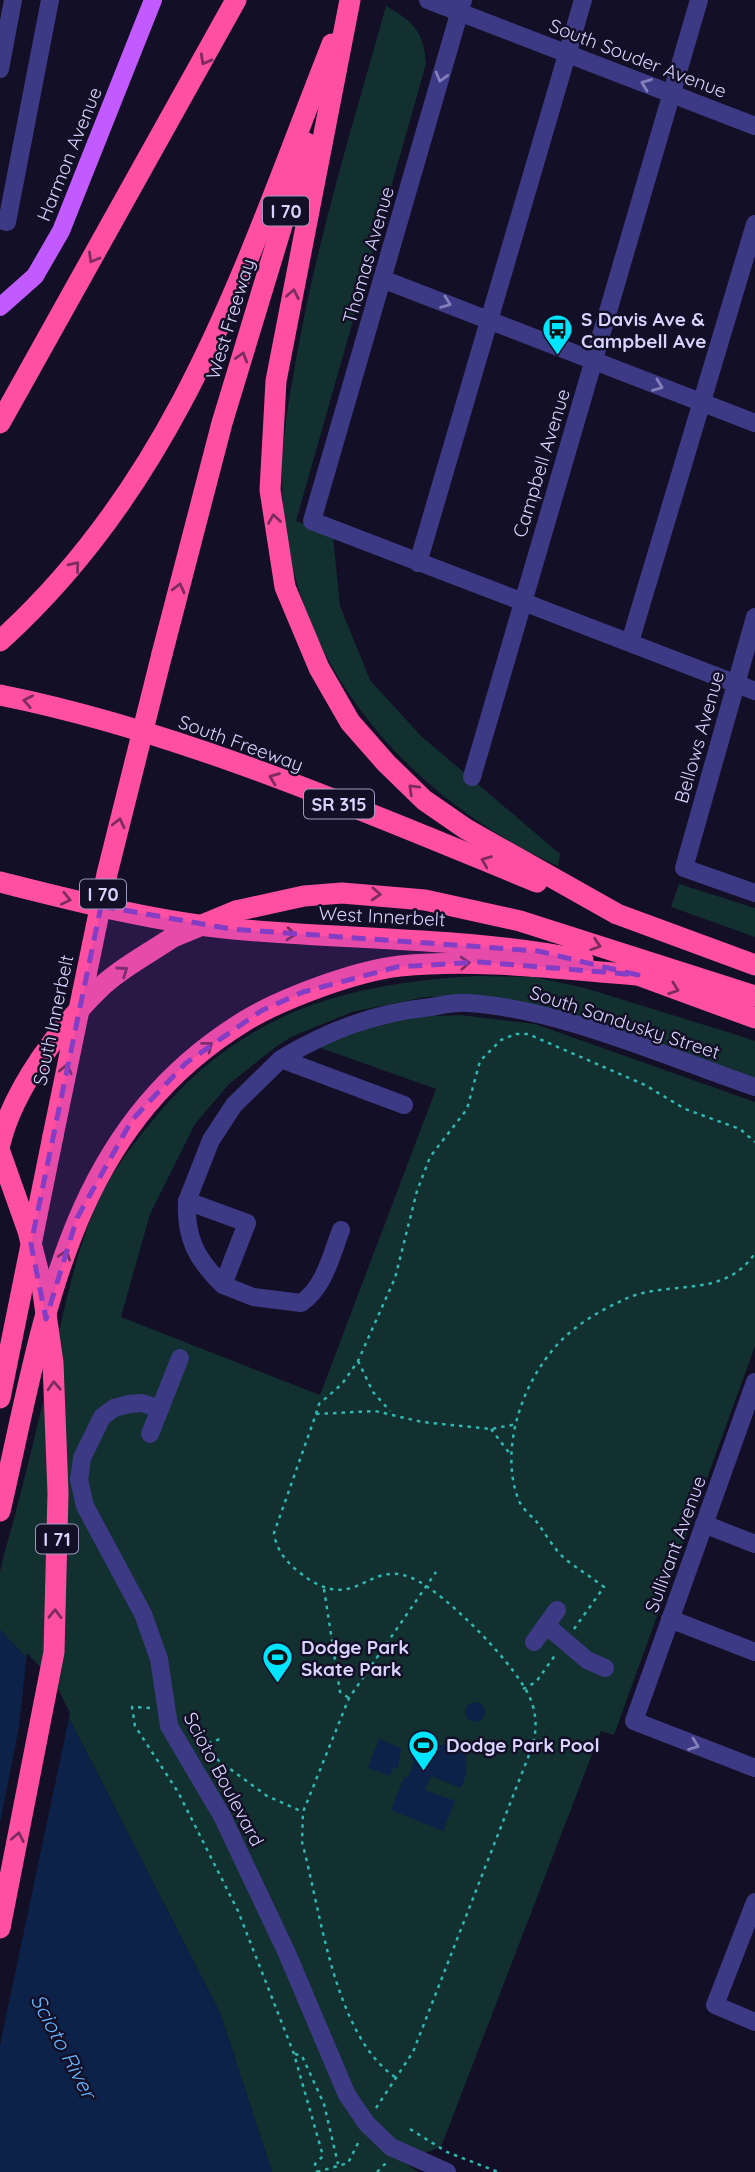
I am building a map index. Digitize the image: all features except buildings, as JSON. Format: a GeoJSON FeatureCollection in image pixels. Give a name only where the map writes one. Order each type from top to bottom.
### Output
{"type":"FeatureCollection","features":[{"type":"Feature","properties":{"kind":"highway"},"geometry":{"type":"LineString","coordinates":[[0,423],[236,0]]}},
{"type":"Feature","properties":{"kind":"highway"},"geometry":{"type":"LineString","coordinates":[[0,641],[66,577],[100,534],[138,480],[178,411],[213,343],[250,257],[350,0]]}},
{"type":"Feature","properties":{"kind":"highway"},"geometry":{"type":"LineString","coordinates":[[350,0],[276,381],[270,490],[285,587],[333,693],[350,722],[386,763],[424,800],[466,829],[617,914]]}},
{"type":"Feature","properties":{"kind":"highway","name":"West Freeway"},"geometry":{"type":"LineString","coordinates":[[162,654],[222,423],[350,0]]}},
{"type":"Feature","properties":{"kind":"highway"},"geometry":{"type":"LineString","coordinates":[[0,397],[37,357]]}},
{"type":"Feature","properties":{"kind":"highway","name":"South Innerbelt"},"geometry":{"type":"LineString","coordinates":[[0,1398],[107,874],[162,654]]}},
{"type":"Feature","properties":{"kind":"highway","name":"South Freeway"},"geometry":{"type":"LineString","coordinates":[[0,695],[56,706],[244,766],[617,914]]}},
{"type":"Feature","properties":{"kind":"highway","name":"West Innerbelt"},"geometry":{"type":"LineString","coordinates":[[0,883],[61,898],[231,929],[538,951],[595,962],[638,975],[755,1018]]}},
{"type":"Feature","properties":{"kind":"highway"},"geometry":{"type":"LineString","coordinates":[[0,1144],[20,1097],[42,1057],[72,1018],[103,985],[173,937],[236,911],[304,896],[342,893],[425,900],[520,921],[755,996]]}},
{"type":"Feature","properties":{"kind":"highway","name":"SR 315"},"geometry":{"type":"LineString","coordinates":[[617,914],[755,965]]}},
{"type":"Feature","properties":{"kind":"highway"},"geometry":{"type":"LineString","coordinates":[[0,1511],[54,1290],[77,1218],[110,1153],[132,1120],[186,1063],[222,1035],[272,1006],[303,992],[397,967],[479,962],[638,975]]}},
{"type":"Feature","properties":{"kind":"highway","name":"I 71"},"geometry":{"type":"LineString","coordinates":[[0,1152],[28,1231],[41,1286],[53,1363],[58,1493],[54,1652],[0,1928]]}},
{"type":"Feature","properties":{"kind":"main road","name":"Harmon Avenue"},"geometry":{"type":"LineString","coordinates":[[0,307],[35,276],[61,231],[153,0]]}},
{"type":"Feature","properties":{"kind":"street"},"geometry":{"type":"LineString","coordinates":[[0,69],[13,0]]}},
{"type":"Feature","properties":{"kind":"street"},"geometry":{"type":"LineString","coordinates":[[0,220],[7,222],[50,0]]}},
{"type":"Feature","properties":{"kind":"street","name":"South Souder Avenue"},"geometry":{"type":"LineString","coordinates":[[428,0],[461,6],[567,53],[755,126]]}},
{"type":"Feature","properties":{"kind":"street"},"geometry":{"type":"LineString","coordinates":[[583,0],[418,563],[522,599],[755,691]]}},
{"type":"Feature","properties":{"kind":"street","name":"Campbell Avenue"},"geometry":{"type":"LineString","coordinates":[[472,777],[699,0]]}},
{"type":"Feature","properties":{"kind":"street","name":"Thomas Avenue"},"geometry":{"type":"LineString","coordinates":[[418,563],[312,521],[461,6]]}},
{"type":"Feature","properties":{"kind":"street"},"geometry":{"type":"LineString","coordinates":[[630,642],[755,224]]}},
{"type":"Feature","properties":{"kind":"street"},"geometry":{"type":"LineString","coordinates":[[382,279],[755,423]]}},
{"type":"Feature","properties":{"kind":"street","name":"Bellows Avenue"},"geometry":{"type":"LineString","coordinates":[[755,617],[684,868],[755,893]]}},
{"type":"Feature","properties":{"kind":"street","name":"South Sandusky Street"},"geometry":{"type":"LineString","coordinates":[[187,1201],[211,1140],[234,1105],[281,1059],[317,1037],[362,1019],[466,1003],[515,1009],[565,1022],[755,1087]]}},
{"type":"Feature","properties":{"kind":"street"},"geometry":{"type":"LineString","coordinates":[[281,1059],[404,1105]]}},
{"type":"Feature","properties":{"kind":"street"},"geometry":{"type":"LineString","coordinates":[[223,1285],[247,1223],[187,1201],[186,1225],[194,1251],[204,1267],[223,1285],[253,1297],[301,1303],[312,1296],[322,1279],[341,1230]]}},
{"type":"Feature","properties":{"kind":"street"},"geometry":{"type":"LineString","coordinates":[[150,1434],[180,1358]]}},
{"type":"Feature","properties":{"kind":"street","name":"Sullivant Avenue"},"geometry":{"type":"LineString","coordinates":[[755,1382],[748,1424],[704,1524],[634,1721],[755,1768]]}},
{"type":"Feature","properties":{"kind":"street","name":"Scioto Boulevard"},"geometry":{"type":"LineString","coordinates":[[160,1409],[142,1403],[114,1408],[102,1418],[92,1433],[82,1458],[79,1480],[85,1506],[143,1614],[159,1659],[169,1726],[192,1748],[286,1951],[347,2095],[367,2124],[391,2147],[447,2172]]}},
{"type":"Feature","properties":{"kind":"street"},"geometry":{"type":"LineString","coordinates":[[704,1524],[755,1544]]}},
{"type":"Feature","properties":{"kind":"street"},"geometry":{"type":"LineString","coordinates":[[534,1642],[557,1610]]}},
{"type":"Feature","properties":{"kind":"street"},"geometry":{"type":"LineString","coordinates":[[670,1619],[755,1652]]}},
{"type":"Feature","properties":{"kind":"street"},"geometry":{"type":"LineString","coordinates":[[546,1625],[587,1660],[606,1668]]}},
{"type":"Feature","properties":{"kind":"street"},"geometry":{"type":"LineString","coordinates":[[755,1902],[715,2005],[755,2022]]}},
{"type":"Feature","properties":{"kind":"path"},"geometry":{"type":"LineString","coordinates":[[165,1708],[132,1707],[135,1726],[177,1792],[238,1911],[294,2054],[323,2156],[315,2164],[317,2172],[348,2163],[367,2124],[413,2052],[537,1734],[532,1702],[523,1689],[474,1625],[425,1587],[412,1578],[381,1574],[355,1589],[342,1591],[317,1587],[289,1564],[275,1543],[274,1533],[319,1404],[342,1384],[358,1362],[372,1324],[395,1278],[417,1191],[430,1157],[467,1109],[480,1061],[502,1040],[516,1034],[528,1034],[645,1085],[685,1109],[740,1129],[755,1142]]}},
{"type":"Feature","properties":{"kind":"path"},"geometry":{"type":"LineString","coordinates":[[523,1689],[536,1682],[604,1587],[564,1558],[520,1502],[510,1465],[511,1455],[517,1424],[537,1374],[574,1329],[604,1310],[661,1288],[702,1287],[721,1281],[739,1272],[755,1253]]}},
{"type":"Feature","properties":{"kind":"path"},"geometry":{"type":"LineString","coordinates":[[358,1362],[373,1392],[392,1413]]}},
{"type":"Feature","properties":{"kind":"path"},"geometry":{"type":"LineString","coordinates":[[316,1414],[392,1413],[422,1422],[491,1429],[517,1424]]}},
{"type":"Feature","properties":{"kind":"path"},"geometry":{"type":"LineString","coordinates":[[491,1429],[511,1455]]}},
{"type":"Feature","properties":{"kind":"path"},"geometry":{"type":"LineString","coordinates":[[396,2077],[369,2051],[343,2004],[302,1842],[303,1812],[349,1698],[436,1572]]}},
{"type":"Feature","properties":{"kind":"path"},"geometry":{"type":"LineString","coordinates":[[324,1588],[340,1692],[349,1698]]}},
{"type":"Feature","properties":{"kind":"path"},"geometry":{"type":"LineString","coordinates":[[192,1748],[223,1738]]}},
{"type":"Feature","properties":{"kind":"path"},"geometry":{"type":"LineString","coordinates":[[192,1748],[267,1796],[303,1812]]}},
{"type":"Feature","properties":{"kind":"path"},"geometry":{"type":"LineString","coordinates":[[294,2054],[302,2056],[324,2104],[339,2164],[328,2167]]}},
{"type":"Feature","properties":{"kind":"path"},"geometry":{"type":"LineString","coordinates":[[410,2129],[447,2152],[498,2172]]}},
{"type":"Feature","properties":{"kind":"highlighted area"},"geometry":{"type":"Polygon","coordinates":[[[101,906],[231,929],[538,951],[638,975],[479,962],[397,967],[303,992],[261,1011],[186,1063],[132,1120],[77,1218],[46,1319],[31,1244],[101,906]]]}},
{"type":"Feature","properties":{"kind":"green space"},"geometry":{"type":"Polygon","coordinates":[[[386,6],[404,17],[416,29],[423,44],[426,64],[296,521],[333,537],[340,606],[370,680],[421,736],[560,854],[558,866],[501,836],[449,800],[402,758],[361,711],[328,659],[303,602],[287,540],[282,460],[297,354],[326,222],[386,6]]]}},
{"type":"Feature","properties":{"kind":"green space"},"geometry":{"type":"Polygon","coordinates":[[[679,884],[755,908],[755,937],[671,907],[679,884]]]}},
{"type":"Feature","properties":{"kind":"green space"},"geometry":{"type":"Polygon","coordinates":[[[478,976],[534,977],[585,988],[755,1041],[755,1079],[475,996],[425,997],[352,1012],[291,1037],[277,1046],[229,1084],[195,1124],[150,1214],[121,1317],[320,1395],[436,1089],[318,1047],[366,1028],[407,1017],[460,1015],[535,1024],[755,1102],[755,1346],[614,1735],[601,1731],[441,2147],[403,2161],[418,2172],[272,2172],[220,2013],[51,1683],[0,1630],[0,1572],[82,1244],[106,1185],[145,1129],[186,1084],[221,1054],[258,1030],[297,1011],[339,996],[382,986],[478,976]]]}},
{"type":"Feature","properties":{"kind":"water","name":"Scioto River"},"geometry":{"type":"Polygon","coordinates":[[[0,1630],[51,1683],[220,2013],[272,2172],[0,2172],[0,1630]]]}},
{"type":"Feature","properties":{"kind":"water"},"geometry":{"type":"Polygon","coordinates":[[[475,1702],[482,1705],[485,1712],[482,1719],[475,1722],[468,1719],[465,1712],[468,1705],[475,1702]]]}},
{"type":"Feature","properties":{"kind":"water"},"geometry":{"type":"Polygon","coordinates":[[[379,1739],[401,1748],[398,1768],[394,1767],[390,1776],[368,1768],[379,1739]]]}},
{"type":"Feature","properties":{"kind":"water"},"geometry":{"type":"Polygon","coordinates":[[[417,1739],[434,1746],[462,1742],[464,1748],[466,1771],[461,1788],[431,1776],[425,1790],[455,1801],[443,1831],[391,1810],[404,1777],[408,1778],[414,1761],[410,1759],[417,1739]]]}},
{"type":"Feature","properties":{"kind":"pier"},"geometry":{"type":"Polygon","coordinates":[[[27,1653],[54,1681],[70,1713],[0,2045],[0,1823],[19,1727],[27,1653]]]}},
{"type":"Feature","properties":{"kind":"place","name":"S Davis Ave & Campbell Ave"},"geometry":{"type":"Point","coordinates":[558,357]}},
{"type":"Feature","properties":{"kind":"place","name":"Dodge Park Skate Park"},"geometry":{"type":"Point","coordinates":[278,1685]}},
{"type":"Feature","properties":{"kind":"place","name":"Dodge Park Pool"},"geometry":{"type":"Point","coordinates":[423,1772]}}]}
